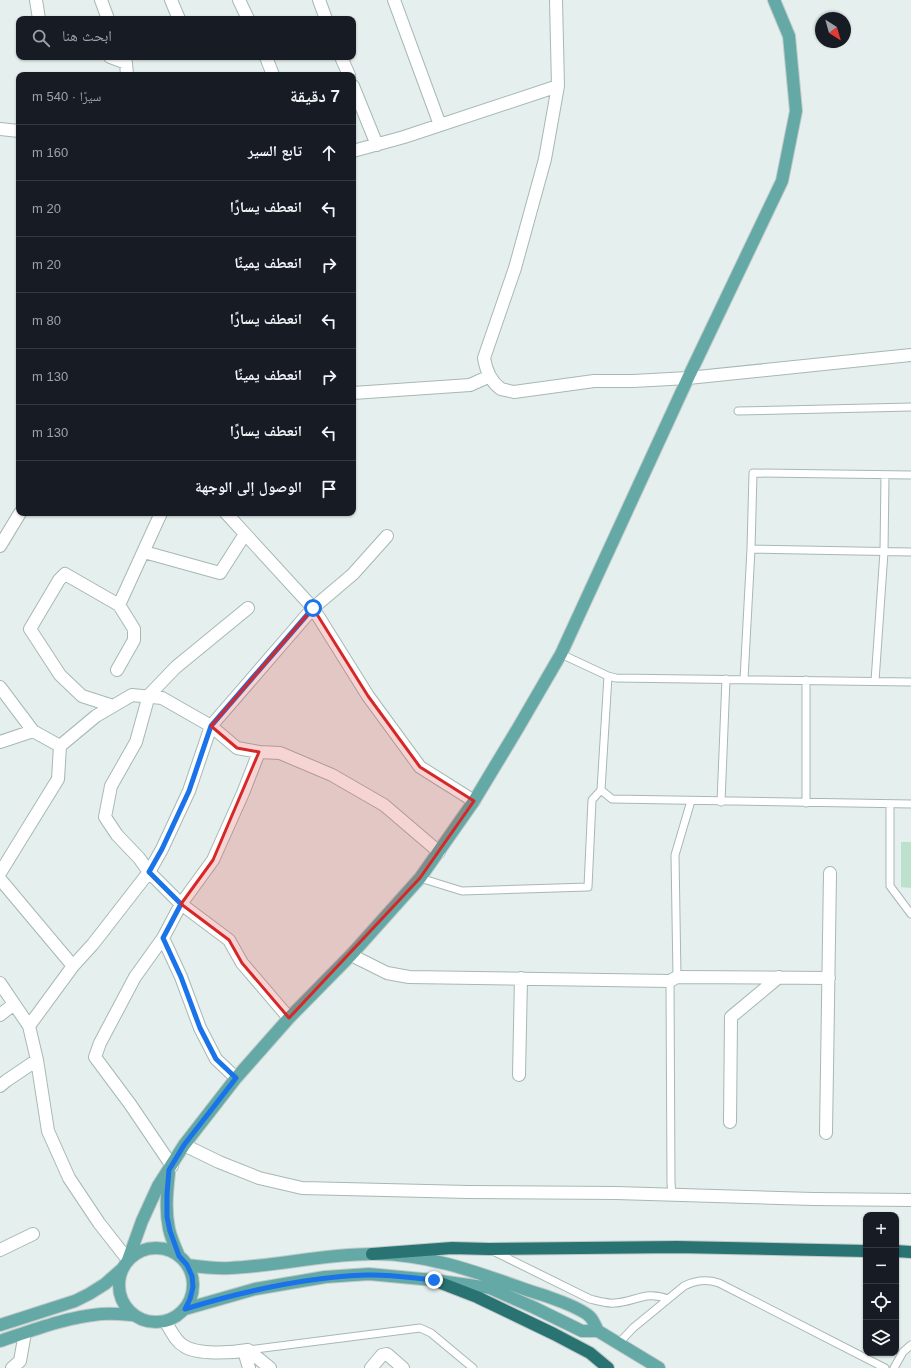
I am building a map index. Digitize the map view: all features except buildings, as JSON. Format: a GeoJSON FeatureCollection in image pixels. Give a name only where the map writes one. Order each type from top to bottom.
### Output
{"type":"FeatureCollection","features":[{"type":"Feature","properties":{"kind":"highway"},"geometry":{"type":"LineString","coordinates":[[372,1254],[452,1248],[677,1247],[863,1251]]}},
{"type":"Feature","properties":{"kind":"highway"},"geometry":{"type":"LineString","coordinates":[[899,1251],[911,1252]]}},
{"type":"Feature","properties":{"kind":"highway"},"geometry":{"type":"LineString","coordinates":[[434,1280],[477,1297],[554,1334],[590,1353],[608,1368]]}},
{"type":"Feature","properties":{"kind":"main road"},"geometry":{"type":"LineString","coordinates":[[132,1315],[124,1305],[119,1294],[119,1281],[142,1221],[158,1186],[184,1145],[236,1078],[289,1018],[351,955],[420,878],[474,801],[561,654],[688,378],[782,181],[796,111],[789,36],[774,0]]}},
{"type":"Feature","properties":{"kind":"main road"},"geometry":{"type":"LineString","coordinates":[[170,1168],[167,1194],[167,1217],[170,1231],[179,1256]]}},
{"type":"Feature","properties":{"kind":"main road"},"geometry":{"type":"LineString","coordinates":[[0,1325],[75,1301],[105,1284],[141,1251],[154,1248],[167,1249],[179,1256],[187,1265],[192,1276],[193,1287],[190,1299],[185,1309]]}},
{"type":"Feature","properties":{"kind":"main road"},"geometry":{"type":"LineString","coordinates":[[187,1265],[228,1268],[320,1257],[372,1254],[405,1256],[435,1261],[492,1277],[557,1300],[579,1309],[591,1317],[598,1332]]}},
{"type":"Feature","properties":{"kind":"main road"},"geometry":{"type":"LineString","coordinates":[[0,1341],[62,1321],[84,1316],[104,1314],[132,1315],[142,1320],[154,1323],[166,1321],[185,1309],[255,1289],[325,1277],[368,1274],[434,1280],[490,1288],[582,1331],[598,1332],[659,1368]]}},
{"type":"Feature","properties":{"kind":"street"},"geometry":{"type":"LineString","coordinates":[[36,0],[39,16]]}},
{"type":"Feature","properties":{"kind":"street"},"geometry":{"type":"LineString","coordinates":[[101,0],[107,16]]}},
{"type":"Feature","properties":{"kind":"street"},"geometry":{"type":"LineString","coordinates":[[171,0],[178,16]]}},
{"type":"Feature","properties":{"kind":"street"},"geometry":{"type":"LineString","coordinates":[[239,0],[247,16]]}},
{"type":"Feature","properties":{"kind":"street"},"geometry":{"type":"LineString","coordinates":[[319,0],[325,16]]}},
{"type":"Feature","properties":{"kind":"street"},"geometry":{"type":"LineString","coordinates":[[394,0],[440,125]]}},
{"type":"Feature","properties":{"kind":"street"},"geometry":{"type":"LineString","coordinates":[[556,0],[558,86],[545,159],[515,268],[484,358],[490,376],[502,389],[514,392],[594,381],[633,381],[688,378],[911,355]]}},
{"type":"Feature","properties":{"kind":"street"},"geometry":{"type":"LineString","coordinates":[[116,60],[126,65]]}},
{"type":"Feature","properties":{"kind":"street"},"geometry":{"type":"LineString","coordinates":[[267,60],[272,72]]}},
{"type":"Feature","properties":{"kind":"street"},"geometry":{"type":"LineString","coordinates":[[343,60],[348,72]]}},
{"type":"Feature","properties":{"kind":"street"},"geometry":{"type":"LineString","coordinates":[[356,150],[440,125],[558,86]]}},
{"type":"Feature","properties":{"kind":"street"},"geometry":{"type":"LineString","coordinates":[[356,93],[377,145]]}},
{"type":"Feature","properties":{"kind":"street"},"geometry":{"type":"LineString","coordinates":[[0,129],[16,132]]}},
{"type":"Feature","properties":{"kind":"street"},"geometry":{"type":"LineString","coordinates":[[356,393],[470,385],[490,376]]}},
{"type":"Feature","properties":{"kind":"street"},"geometry":{"type":"LineString","coordinates":[[0,546],[18,516]]}},
{"type":"Feature","properties":{"kind":"street"},"geometry":{"type":"LineString","coordinates":[[119,605],[160,516]]}},
{"type":"Feature","properties":{"kind":"street"},"geometry":{"type":"LineString","coordinates":[[229,516],[313,608],[368,696],[420,767],[474,801]]}},
{"type":"Feature","properties":{"kind":"street"},"geometry":{"type":"LineString","coordinates":[[144,552],[220,573],[245,534]]}},
{"type":"Feature","properties":{"kind":"street"},"geometry":{"type":"LineString","coordinates":[[29,1026],[74,966],[149,872],[162,849],[189,791],[211,726],[313,608],[352,574],[388,536]]}},
{"type":"Feature","properties":{"kind":"street"},"geometry":{"type":"LineString","coordinates":[[113,706],[82,696],[60,675],[30,629],[59,580],[65,574],[119,605],[134,629],[134,640],[117,670]]}},
{"type":"Feature","properties":{"kind":"street"},"geometry":{"type":"LineString","coordinates":[[248,608],[176,667],[149,695],[136,742],[111,786],[106,817],[117,835],[139,858],[149,872],[181,904],[229,940],[242,963],[289,1018]]}},
{"type":"Feature","properties":{"kind":"street"},"geometry":{"type":"LineString","coordinates":[[0,687],[33,731],[60,746]]}},
{"type":"Feature","properties":{"kind":"street"},"geometry":{"type":"LineString","coordinates":[[0,873],[58,779],[60,746],[96,716],[132,695],[149,695],[162,698],[211,726],[238,748],[259,752],[280,753],[332,775],[384,805],[439,852]]}},
{"type":"Feature","properties":{"kind":"street"},"geometry":{"type":"LineString","coordinates":[[0,742],[33,731]]}},
{"type":"Feature","properties":{"kind":"street"},"geometry":{"type":"LineString","coordinates":[[170,1168],[130,1104],[95,1057],[100,1043],[135,977],[163,938],[181,904],[213,860],[243,793],[259,752]]}},
{"type":"Feature","properties":{"kind":"street"},"geometry":{"type":"LineString","coordinates":[[826,1133],[830,873]]}},
{"type":"Feature","properties":{"kind":"street"},"geometry":{"type":"LineString","coordinates":[[0,879],[74,966]]}},
{"type":"Feature","properties":{"kind":"street"},"geometry":{"type":"LineString","coordinates":[[163,938],[181,977],[200,1028],[216,1059],[236,1078]]}},
{"type":"Feature","properties":{"kind":"street"},"geometry":{"type":"LineString","coordinates":[[351,955],[387,973],[409,977],[673,979],[779,977],[829,978]]}},
{"type":"Feature","properties":{"kind":"street"},"geometry":{"type":"LineString","coordinates":[[730,1122],[730,1017],[779,977]]}},
{"type":"Feature","properties":{"kind":"street"},"geometry":{"type":"LineString","coordinates":[[519,1075],[521,978]]}},
{"type":"Feature","properties":{"kind":"street"},"geometry":{"type":"LineString","coordinates":[[0,983],[29,1026],[37,1060],[48,1131],[70,1178],[125,1265]]}},
{"type":"Feature","properties":{"kind":"street"},"geometry":{"type":"LineString","coordinates":[[0,1015],[14,1004]]}},
{"type":"Feature","properties":{"kind":"street"},"geometry":{"type":"LineString","coordinates":[[0,1086],[37,1060]]}},
{"type":"Feature","properties":{"kind":"street"},"geometry":{"type":"LineString","coordinates":[[184,1145],[219,1162],[259,1178],[302,1188],[468,1192],[616,1192],[911,1200]]}},
{"type":"Feature","properties":{"kind":"street"},"geometry":{"type":"LineString","coordinates":[[0,1250],[33,1234]]}},
{"type":"Feature","properties":{"kind":"street"},"geometry":{"type":"LineString","coordinates":[[166,1321],[178,1342],[192,1350],[200,1352],[246,1351],[270,1368]]}},
{"type":"Feature","properties":{"kind":"street"},"geometry":{"type":"LineString","coordinates":[[12,1368],[20,1361],[25,1333]]}},
{"type":"Feature","properties":{"kind":"street"},"geometry":{"type":"LineString","coordinates":[[246,1351],[249,1368]]}},
{"type":"Feature","properties":{"kind":"street"},"geometry":{"type":"LineString","coordinates":[[371,1368],[382,1355],[387,1354],[403,1368]]}},
{"type":"Feature","properties":{"kind":"lane"},"geometry":{"type":"LineString","coordinates":[[738,411],[911,407]]}},
{"type":"Feature","properties":{"kind":"lane"},"geometry":{"type":"LineString","coordinates":[[744,679],[751,549],[752,473],[911,475]]}},
{"type":"Feature","properties":{"kind":"lane"},"geometry":{"type":"LineString","coordinates":[[875,681],[884,552],[885,475]]}},
{"type":"Feature","properties":{"kind":"lane"},"geometry":{"type":"LineString","coordinates":[[751,549],[911,552]]}},
{"type":"Feature","properties":{"kind":"lane"},"geometry":{"type":"LineString","coordinates":[[561,654],[608,676],[616,678],[911,682]]}},
{"type":"Feature","properties":{"kind":"lane"},"geometry":{"type":"LineString","coordinates":[[420,878],[462,891],[588,887],[592,800],[601,790],[608,676]]}},
{"type":"Feature","properties":{"kind":"lane"},"geometry":{"type":"LineString","coordinates":[[721,802],[726,679]]}},
{"type":"Feature","properties":{"kind":"lane"},"geometry":{"type":"LineString","coordinates":[[806,680],[806,803]]}},
{"type":"Feature","properties":{"kind":"lane"},"geometry":{"type":"LineString","coordinates":[[601,790],[612,799],[911,804]]}},
{"type":"Feature","properties":{"kind":"lane"},"geometry":{"type":"LineString","coordinates":[[672,1194],[670,1175],[675,855],[692,801]]}},
{"type":"Feature","properties":{"kind":"lane"},"geometry":{"type":"LineString","coordinates":[[890,804],[890,886],[911,914]]}},
{"type":"Feature","properties":{"kind":"lane"},"geometry":{"type":"LineString","coordinates":[[489,1249],[595,1300],[608,1304],[645,1295],[653,1295],[668,1299]]}},
{"type":"Feature","properties":{"kind":"lane"},"geometry":{"type":"LineString","coordinates":[[618,1344],[633,1328],[684,1286],[701,1280],[720,1283],[885,1368]]}},
{"type":"Feature","properties":{"kind":"lane"},"geometry":{"type":"LineString","coordinates":[[246,1351],[420,1328],[431,1333],[473,1368]]}},
{"type":"Feature","properties":{"kind":"lane"},"geometry":{"type":"LineString","coordinates":[[894,1368],[903,1352],[911,1344]]}},
{"type":"Feature","properties":{"kind":"highlighted area"},"geometry":{"type":"Polygon","coordinates":[[[313,608],[368,696],[420,767],[474,801],[420,878],[289,1018],[242,963],[229,940],[181,904],[213,860],[259,752],[237,748],[211,726],[313,608]]]}},
{"type":"Feature","properties":{"kind":"green space"},"geometry":{"type":"Polygon","coordinates":[[[901,842],[911,842],[911,888],[901,887],[901,842]]]}},
{"type":"Feature","properties":{"kind":"route"},"geometry":{"type":"LineString","coordinates":[[313,608],[211,726],[189,791],[162,849],[149,872],[181,904],[163,938],[181,977],[200,1028],[216,1059],[236,1078],[184,1145],[169,1170],[167,1217],[170,1231],[179,1256],[187,1265],[192,1276],[193,1287],[190,1299],[185,1309],[255,1289],[325,1277],[368,1274],[434,1280]]}}]}
